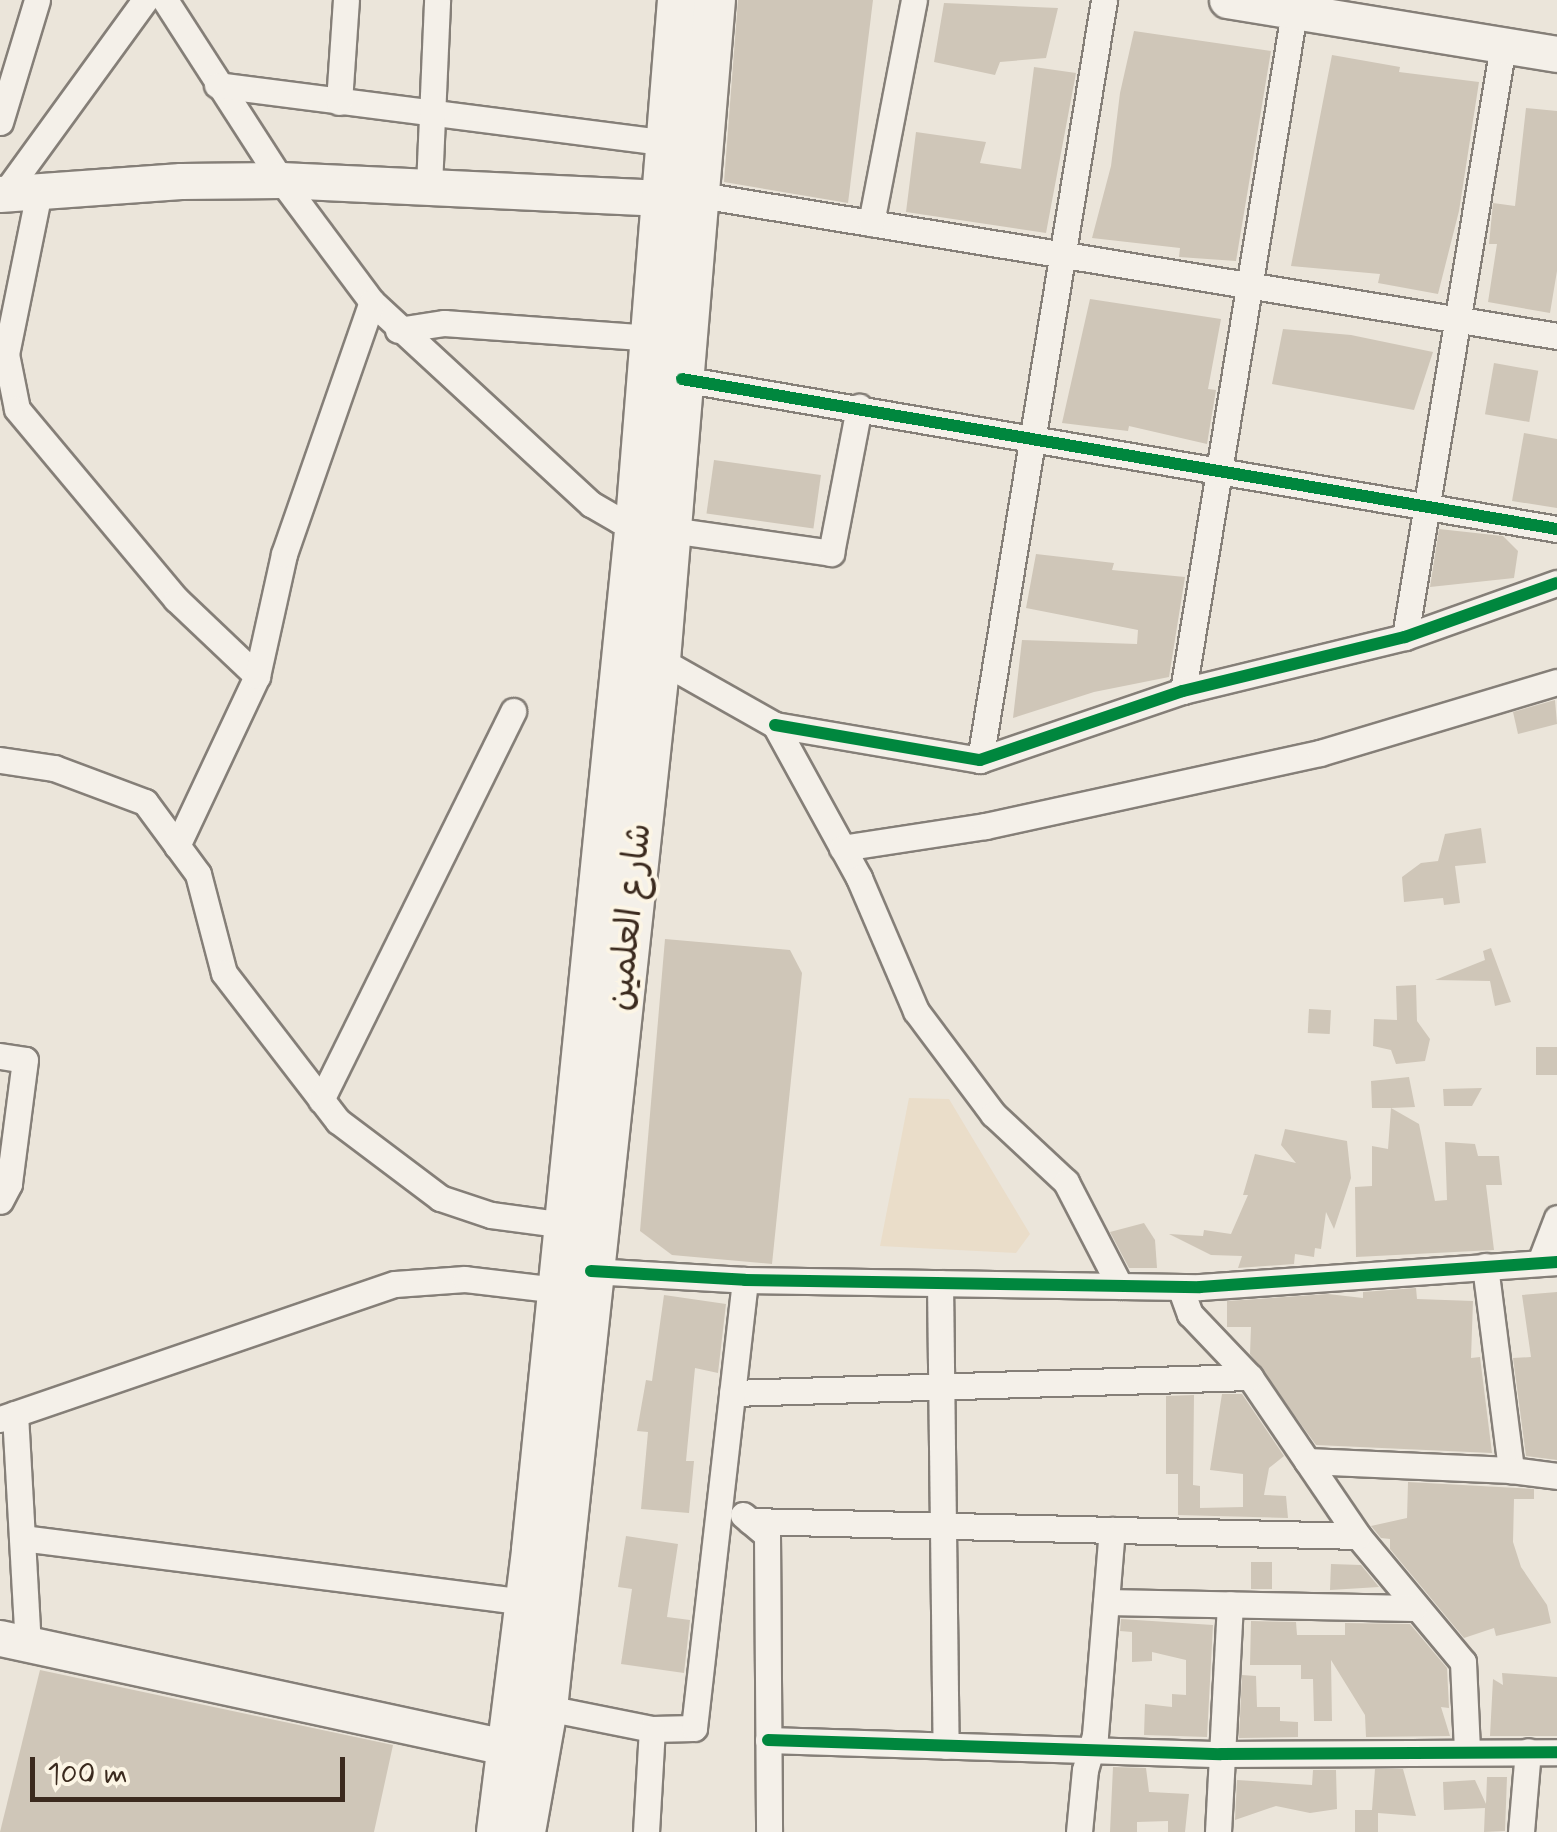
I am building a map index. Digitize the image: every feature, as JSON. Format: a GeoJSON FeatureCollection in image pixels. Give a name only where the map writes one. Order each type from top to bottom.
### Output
{"type":"FeatureCollection","features":[{"type":"Feature","properties":{"kind":"main road","name":"شارع العلمين"},"geometry":{"type":"LineString","coordinates":[[525,1832],[547,1708],[575,1280],[566,1226],[653,526],[682,379],[681,196],[667,143],[678,0]]}},
{"type":"Feature","properties":{"kind":"main road","name":"شارع العلمين"},"geometry":{"type":"LineString","coordinates":[[497,1832],[660,660],[653,526],[651,338],[681,196],[715,0]]}},
{"type":"Feature","properties":{"kind":"main road"},"geometry":{"type":"LineString","coordinates":[[1227,0],[1295,6],[1557,54]]}},
{"type":"Feature","properties":{"kind":"main road"},"geometry":{"type":"LineString","coordinates":[[14,193],[182,181],[281,180],[681,196]]}},
{"type":"Feature","properties":{"kind":"main road"},"geometry":{"type":"LineString","coordinates":[[14,1640],[510,1748]]}},
{"type":"Feature","properties":{"kind":"street"},"geometry":{"type":"LineString","coordinates":[[0,122],[38,0]]}},
{"type":"Feature","properties":{"kind":"street"},"geometry":{"type":"LineString","coordinates":[[144,0],[14,193],[6,354],[17,410],[176,599],[257,676]]}},
{"type":"Feature","properties":{"kind":"street"},"geometry":{"type":"LineString","coordinates":[[165,0],[281,180],[372,302],[590,504],[619,520],[831,553],[859,408]]}},
{"type":"Feature","properties":{"kind":"street"},"geometry":{"type":"LineString","coordinates":[[339,102],[346,0]]}},
{"type":"Feature","properties":{"kind":"street"},"geometry":{"type":"LineString","coordinates":[[428,186],[438,0]]}},
{"type":"Feature","properties":{"kind":"street"},"geometry":{"type":"LineString","coordinates":[[871,223],[914,0]]}},
{"type":"Feature","properties":{"kind":"street"},"geometry":{"type":"LineString","coordinates":[[980,760],[1104,0]]}},
{"type":"Feature","properties":{"kind":"street"},"geometry":{"type":"LineString","coordinates":[[1183,691],[1295,6]]}},
{"type":"Feature","properties":{"kind":"street"},"geometry":{"type":"LineString","coordinates":[[1405,637],[1503,45]]}},
{"type":"Feature","properties":{"kind":"street"},"geometry":{"type":"LineString","coordinates":[[217,85],[432,116],[667,143]]}},
{"type":"Feature","properties":{"kind":"street"},"geometry":{"type":"LineString","coordinates":[[681,196],[871,223],[1557,336]]}},
{"type":"Feature","properties":{"kind":"street"},"geometry":{"type":"LineString","coordinates":[[177,846],[257,676],[284,554],[372,302]]}},
{"type":"Feature","properties":{"kind":"street"},"geometry":{"type":"LineString","coordinates":[[398,330],[444,323],[651,338]]}},
{"type":"Feature","properties":{"kind":"street"},"geometry":{"type":"LineString","coordinates":[[682,379],[1557,529]]}},
{"type":"Feature","properties":{"kind":"street"},"geometry":{"type":"LineString","coordinates":[[660,660],[775,725],[980,760],[1183,691],[1405,637],[1557,583]]}},
{"type":"Feature","properties":{"kind":"street"},"geometry":{"type":"LineString","coordinates":[[842,848],[986,826],[1320,753],[1557,682]]}},
{"type":"Feature","properties":{"kind":"street"},"geometry":{"type":"LineString","coordinates":[[321,1100],[513,710]]}},
{"type":"Feature","properties":{"kind":"street"},"geometry":{"type":"LineString","coordinates":[[775,725],[842,848],[916,1012],[992,1114],[1066,1182],[1120,1286]]}},
{"type":"Feature","properties":{"kind":"street"},"geometry":{"type":"LineString","coordinates":[[0,760],[54,768],[144,802],[198,874],[224,973],[338,1121],[440,1198],[491,1215],[566,1226]]}},
{"type":"Feature","properties":{"kind":"street"},"geometry":{"type":"LineString","coordinates":[[0,1056],[25,1060],[9,1184],[0,1201]]}},
{"type":"Feature","properties":{"kind":"street"},"geometry":{"type":"LineString","coordinates":[[14,1640],[22,1538],[8,1416],[395,1284],[464,1280],[745,1280],[1180,1287],[1549,1262],[1557,1218]]}},
{"type":"Feature","properties":{"kind":"street"},"geometry":{"type":"LineString","coordinates":[[1485,1266],[1511,1470]]}},
{"type":"Feature","properties":{"kind":"street"},"geometry":{"type":"LineString","coordinates":[[547,1708],[652,1729],[694,1728],[745,1280]]}},
{"type":"Feature","properties":{"kind":"street"},"geometry":{"type":"LineString","coordinates":[[940,1283],[946,1746]]}},
{"type":"Feature","properties":{"kind":"street"},"geometry":{"type":"LineString","coordinates":[[1180,1287],[1190,1314],[1250,1377],[1358,1536],[1465,1668],[1468,1750]]}},
{"type":"Feature","properties":{"kind":"street"},"geometry":{"type":"LineString","coordinates":[[732,1393],[1250,1377]]}},
{"type":"Feature","properties":{"kind":"street"},"geometry":{"type":"LineString","coordinates":[[1306,1461],[1511,1470],[1557,1476]]}},
{"type":"Feature","properties":{"kind":"street"},"geometry":{"type":"LineString","coordinates":[[720,1496],[767,1535],[769,1832]]}},
{"type":"Feature","properties":{"kind":"street"},"geometry":{"type":"LineString","coordinates":[[750,1520],[1358,1536]]}},
{"type":"Feature","properties":{"kind":"street"},"geometry":{"type":"LineString","coordinates":[[1078,1832],[1095,1735],[1112,1530]]}},
{"type":"Feature","properties":{"kind":"street"},"geometry":{"type":"LineString","coordinates":[[22,1538],[526,1602]]}},
{"type":"Feature","properties":{"kind":"street"},"geometry":{"type":"LineString","coordinates":[[1106,1602],[1414,1608]]}},
{"type":"Feature","properties":{"kind":"street"},"geometry":{"type":"LineString","coordinates":[[1218,1832],[1230,1604]]}},
{"type":"Feature","properties":{"kind":"street"},"geometry":{"type":"LineString","coordinates":[[646,1832],[652,1729]]}},
{"type":"Feature","properties":{"kind":"street"},"geometry":{"type":"LineString","coordinates":[[768,1740],[1221,1754],[1557,1752]]}},
{"type":"Feature","properties":{"kind":"street"},"geometry":{"type":"LineString","coordinates":[[1521,1832],[1528,1751]]}},
{"type":"Feature","properties":{"kind":"shaded area"},"geometry":{"type":"Polygon","coordinates":[[[909,1098],[949,1099],[1030,1234],[1016,1253],[880,1246],[909,1098]]]}},
{"type":"Feature","properties":{"kind":"building"},"geometry":{"type":"Polygon","coordinates":[[[738,0],[873,0],[848,203],[724,182],[738,0]]]}},
{"type":"Feature","properties":{"kind":"building"},"geometry":{"type":"Polygon","coordinates":[[[944,3],[1058,8],[1046,58],[1000,62],[995,75],[934,62],[944,3]]]}},
{"type":"Feature","properties":{"kind":"building"},"geometry":{"type":"Polygon","coordinates":[[[1134,31],[1271,51],[1236,261],[1179,257],[1180,248],[1092,238],[1111,166],[1120,93],[1134,31]]]}},
{"type":"Feature","properties":{"kind":"building"},"geometry":{"type":"Polygon","coordinates":[[[1332,55],[1400,67],[1399,72],[1479,82],[1459,211],[1438,294],[1378,283],[1380,274],[1291,266],[1332,55]]]}},
{"type":"Feature","properties":{"kind":"building"},"geometry":{"type":"Polygon","coordinates":[[[1034,67],[1076,73],[1046,233],[906,212],[916,132],[986,142],[980,163],[1021,169],[1034,67]]]}},
{"type":"Feature","properties":{"kind":"building"},"geometry":{"type":"Polygon","coordinates":[[[1526,108],[1557,111],[1557,271],[1550,313],[1488,302],[1497,244],[1489,244],[1493,203],[1515,206],[1526,108]]]}},
{"type":"Feature","properties":{"kind":"building"},"geometry":{"type":"Polygon","coordinates":[[[1090,299],[1221,319],[1208,389],[1216,390],[1207,444],[1129,426],[1128,431],[1062,423],[1090,299]]]}},
{"type":"Feature","properties":{"kind":"building"},"geometry":{"type":"Polygon","coordinates":[[[1283,329],[1351,335],[1433,352],[1414,410],[1272,384],[1283,329]]]}},
{"type":"Feature","properties":{"kind":"building"},"geometry":{"type":"Polygon","coordinates":[[[1494,363],[1538,371],[1529,422],[1485,414],[1494,363]]]}},
{"type":"Feature","properties":{"kind":"building"},"geometry":{"type":"Polygon","coordinates":[[[1524,433],[1557,439],[1557,508],[1512,501],[1524,433]]]}},
{"type":"Feature","properties":{"kind":"building"},"geometry":{"type":"Polygon","coordinates":[[[714,460],[821,475],[813,529],[706,513],[714,460]]]}},
{"type":"Feature","properties":{"kind":"building"},"geometry":{"type":"Polygon","coordinates":[[[1439,529],[1503,536],[1518,551],[1514,578],[1430,587],[1439,529]]]}},
{"type":"Feature","properties":{"kind":"building"},"geometry":{"type":"Polygon","coordinates":[[[1036,554],[1114,563],[1112,570],[1185,577],[1169,677],[1094,692],[1013,718],[1022,640],[1137,644],[1138,630],[1026,608],[1036,554]]]}},
{"type":"Feature","properties":{"kind":"building"},"geometry":{"type":"Polygon","coordinates":[[[1555,700],[1557,724],[1518,734],[1513,712],[1555,700]]]}},
{"type":"Feature","properties":{"kind":"building"},"geometry":{"type":"Polygon","coordinates":[[[1481,828],[1486,863],[1455,866],[1460,903],[1444,905],[1443,898],[1404,902],[1402,877],[1421,863],[1438,861],[1445,834],[1481,828]]]}},
{"type":"Feature","properties":{"kind":"building"},"geometry":{"type":"Polygon","coordinates":[[[665,939],[790,950],[802,973],[772,1264],[672,1255],[640,1231],[665,939]]]}},
{"type":"Feature","properties":{"kind":"building"},"geometry":{"type":"Polygon","coordinates":[[[1491,948],[1511,1002],[1495,1006],[1490,981],[1435,980],[1485,960],[1483,951],[1491,948]]]}},
{"type":"Feature","properties":{"kind":"building"},"geometry":{"type":"Polygon","coordinates":[[[1416,985],[1417,1021],[1430,1039],[1425,1061],[1396,1064],[1391,1050],[1373,1046],[1374,1019],[1397,1020],[1396,986],[1416,985]]]}},
{"type":"Feature","properties":{"kind":"building"},"geometry":{"type":"Polygon","coordinates":[[[1309,1009],[1331,1010],[1330,1034],[1308,1033],[1309,1009]]]}},
{"type":"Feature","properties":{"kind":"building"},"geometry":{"type":"Polygon","coordinates":[[[1536,1047],[1557,1047],[1557,1075],[1536,1075],[1536,1047]]]}},
{"type":"Feature","properties":{"kind":"building"},"geometry":{"type":"Polygon","coordinates":[[[1409,1077],[1415,1107],[1372,1108],[1371,1081],[1409,1077]]]}},
{"type":"Feature","properties":{"kind":"building"},"geometry":{"type":"Polygon","coordinates":[[[1482,1088],[1472,1106],[1444,1106],[1443,1089],[1482,1088]]]}},
{"type":"Feature","properties":{"kind":"building"},"geometry":{"type":"Polygon","coordinates":[[[1391,1108],[1419,1124],[1435,1201],[1447,1200],[1445,1142],[1475,1144],[1478,1156],[1499,1156],[1502,1185],[1486,1185],[1494,1250],[1356,1257],[1355,1187],[1372,1186],[1372,1146],[1388,1149],[1391,1108]]]}},
{"type":"Feature","properties":{"kind":"building"},"geometry":{"type":"Polygon","coordinates":[[[1285,1129],[1347,1141],[1351,1178],[1334,1229],[1326,1212],[1321,1249],[1315,1248],[1314,1257],[1295,1254],[1294,1264],[1238,1268],[1242,1256],[1211,1255],[1169,1234],[1203,1236],[1204,1230],[1231,1234],[1248,1195],[1243,1195],[1255,1154],[1296,1163],[1281,1145],[1285,1129]]]}},
{"type":"Feature","properties":{"kind":"building"},"geometry":{"type":"Polygon","coordinates":[[[1144,1223],[1155,1240],[1157,1268],[1129,1268],[1110,1232],[1144,1223]]]}},
{"type":"Feature","properties":{"kind":"building"},"geometry":{"type":"Polygon","coordinates":[[[1416,1288],[1417,1299],[1473,1301],[1471,1358],[1480,1357],[1492,1453],[1316,1445],[1250,1354],[1251,1327],[1227,1327],[1227,1301],[1328,1294],[1363,1298],[1363,1292],[1416,1288]]]}},
{"type":"Feature","properties":{"kind":"building"},"geometry":{"type":"Polygon","coordinates":[[[1557,1292],[1557,1460],[1526,1456],[1513,1358],[1531,1357],[1522,1295],[1557,1292]]]}},
{"type":"Feature","properties":{"kind":"building"},"geometry":{"type":"Polygon","coordinates":[[[664,1295],[726,1304],[718,1373],[695,1368],[686,1461],[694,1461],[689,1513],[641,1509],[648,1432],[637,1431],[646,1380],[652,1381],[664,1295]]]}},
{"type":"Feature","properties":{"kind":"building"},"geometry":{"type":"Polygon","coordinates":[[[1222,1394],[1242,1394],[1284,1456],[1269,1468],[1264,1495],[1286,1496],[1288,1518],[1178,1515],[1178,1474],[1166,1474],[1166,1396],[1194,1395],[1193,1485],[1200,1486],[1200,1508],[1243,1507],[1243,1474],[1210,1470],[1222,1394]]]}},
{"type":"Feature","properties":{"kind":"building"},"geometry":{"type":"Polygon","coordinates":[[[1408,1482],[1534,1489],[1534,1499],[1514,1499],[1513,1542],[1521,1567],[1547,1605],[1551,1623],[1496,1636],[1494,1628],[1464,1638],[1390,1549],[1390,1539],[1381,1538],[1371,1526],[1407,1518],[1408,1482]]]}},
{"type":"Feature","properties":{"kind":"building"},"geometry":{"type":"Polygon","coordinates":[[[626,1536],[678,1544],[667,1617],[690,1620],[684,1673],[621,1664],[632,1589],[618,1587],[626,1536]]]}},
{"type":"Feature","properties":{"kind":"building"},"geometry":{"type":"Polygon","coordinates":[[[1251,1562],[1272,1562],[1272,1589],[1251,1589],[1251,1562]]]}},
{"type":"Feature","properties":{"kind":"building"},"geometry":{"type":"Polygon","coordinates":[[[1331,1564],[1361,1565],[1379,1587],[1330,1590],[1331,1564]]]}},
{"type":"Feature","properties":{"kind":"building"},"geometry":{"type":"Polygon","coordinates":[[[1121,1619],[1213,1625],[1207,1737],[1144,1735],[1145,1704],[1172,1707],[1172,1694],[1186,1695],[1186,1660],[1152,1652],[1152,1661],[1132,1662],[1132,1632],[1120,1631],[1121,1619]]]}},
{"type":"Feature","properties":{"kind":"building"},"geometry":{"type":"Polygon","coordinates":[[[1251,1621],[1296,1622],[1297,1635],[1345,1635],[1345,1623],[1410,1624],[1447,1668],[1449,1708],[1441,1707],[1450,1736],[1366,1737],[1365,1715],[1331,1660],[1332,1721],[1314,1721],[1313,1679],[1301,1679],[1301,1665],[1250,1665],[1251,1621]]]}},
{"type":"Feature","properties":{"kind":"building"},"geometry":{"type":"Polygon","coordinates":[[[40,1670],[393,1745],[374,1832],[0,1832],[40,1670]]]}},
{"type":"Feature","properties":{"kind":"building"},"geometry":{"type":"Polygon","coordinates":[[[1502,1673],[1557,1677],[1557,1736],[1490,1736],[1493,1679],[1503,1685],[1502,1673]]]}},
{"type":"Feature","properties":{"kind":"building"},"geometry":{"type":"Polygon","coordinates":[[[1242,1675],[1256,1676],[1257,1707],[1280,1707],[1280,1721],[1298,1722],[1298,1737],[1239,1738],[1242,1675]]]}},
{"type":"Feature","properties":{"kind":"building"},"geometry":{"type":"Polygon","coordinates":[[[1113,1767],[1146,1768],[1149,1792],[1189,1794],[1185,1832],[1168,1832],[1168,1821],[1137,1822],[1137,1832],[1110,1832],[1113,1767]]]}},
{"type":"Feature","properties":{"kind":"building"},"geometry":{"type":"Polygon","coordinates":[[[1375,1769],[1403,1769],[1416,1816],[1378,1813],[1378,1832],[1355,1832],[1355,1810],[1372,1810],[1375,1769]]]}},
{"type":"Feature","properties":{"kind":"building"},"geometry":{"type":"Polygon","coordinates":[[[1313,1770],[1336,1770],[1337,1809],[1310,1813],[1276,1806],[1235,1820],[1237,1780],[1312,1785],[1313,1770]]]}},
{"type":"Feature","properties":{"kind":"building"},"geometry":{"type":"Polygon","coordinates":[[[1487,1777],[1507,1777],[1505,1831],[1484,1832],[1485,1808],[1444,1810],[1443,1782],[1475,1780],[1486,1804],[1487,1777]]]}},
{"type":"Feature","properties":{"kind":"cycle path"},"geometry":{"type":"LineString","coordinates":[[682,379],[1557,529]]}},
{"type":"Feature","properties":{"kind":"cycle path"},"geometry":{"type":"LineString","coordinates":[[775,725],[980,760],[1183,691],[1405,637],[1557,583]]}},
{"type":"Feature","properties":{"kind":"cycle path"},"geometry":{"type":"LineString","coordinates":[[591,1271],[745,1280],[1200,1287],[1557,1262]]}},
{"type":"Feature","properties":{"kind":"cycle path"},"geometry":{"type":"LineString","coordinates":[[768,1740],[1221,1754],[1557,1752]]}}]}
